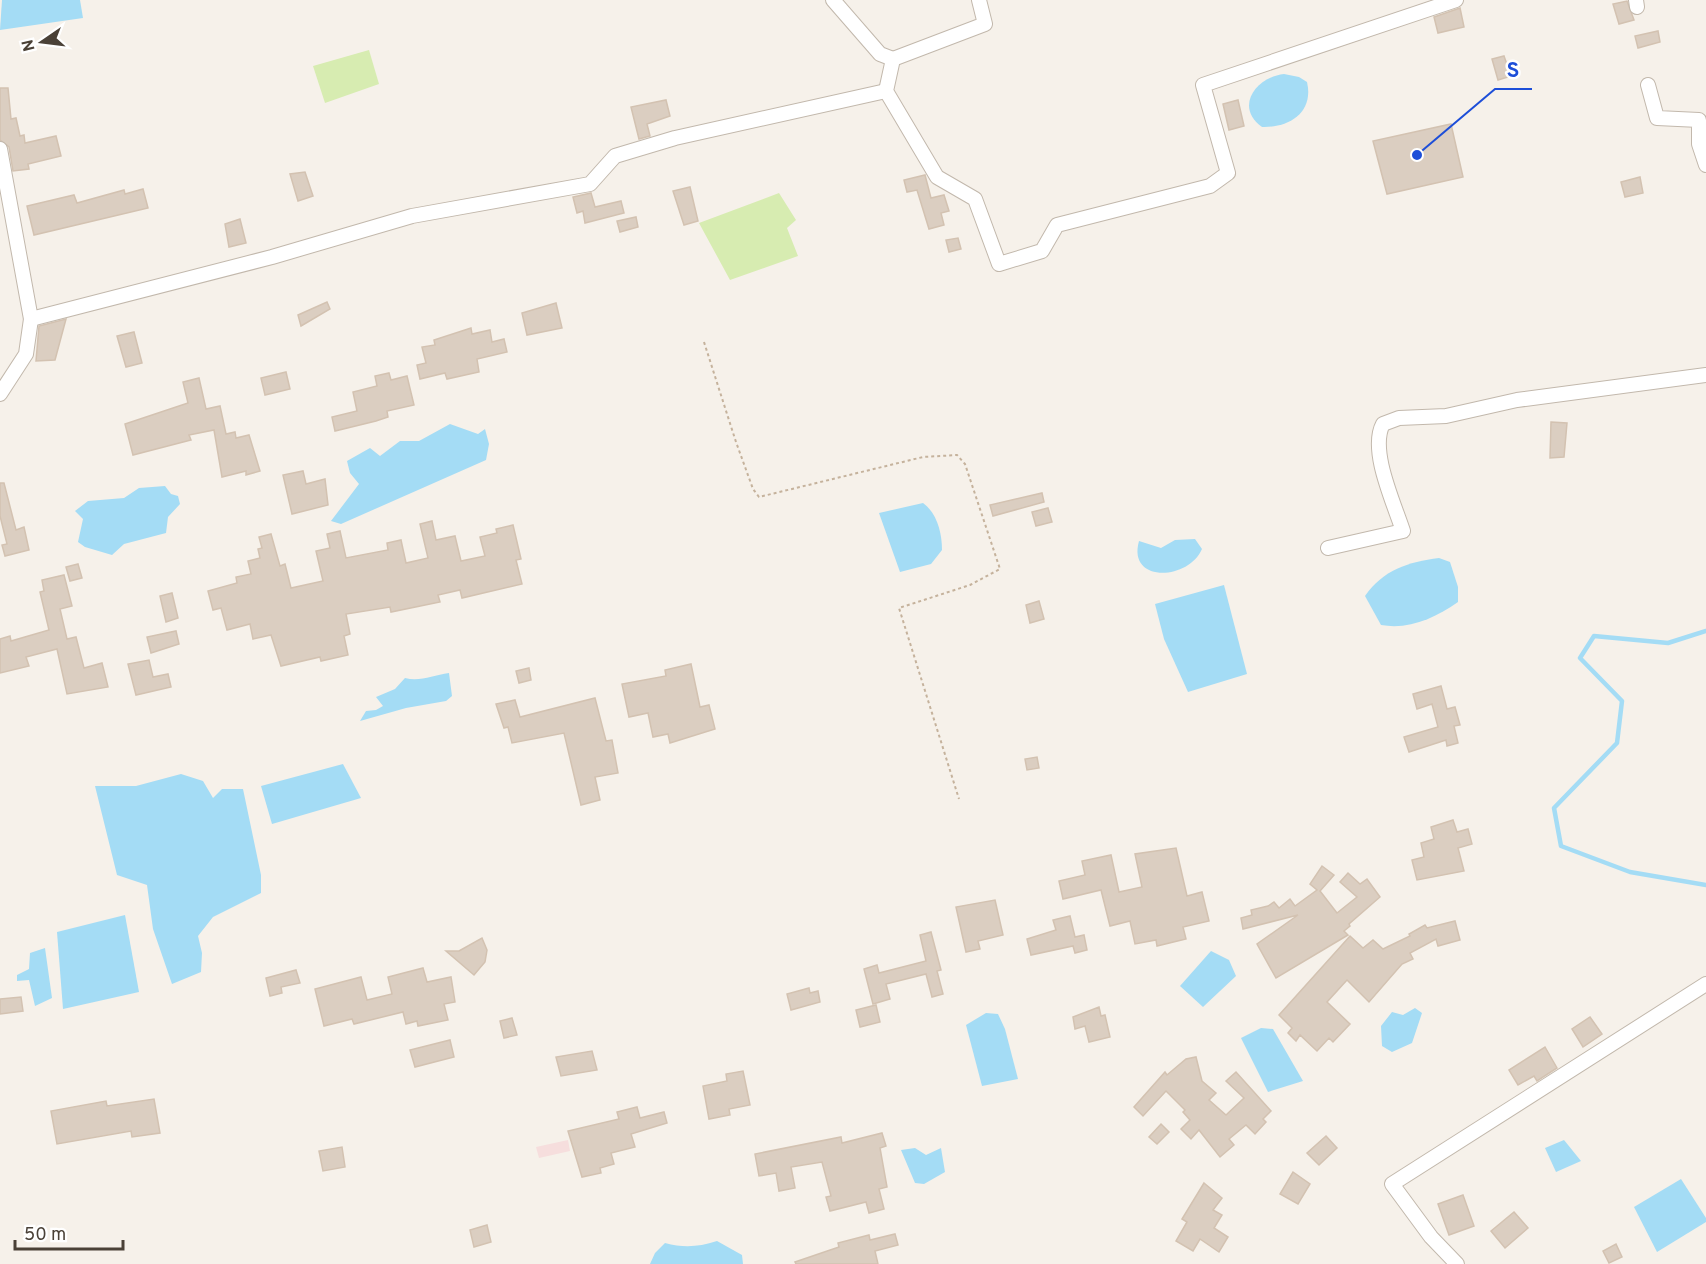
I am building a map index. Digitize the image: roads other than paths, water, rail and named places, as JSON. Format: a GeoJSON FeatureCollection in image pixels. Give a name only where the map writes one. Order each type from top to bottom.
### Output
{"type":"FeatureCollection","features":[{"type":"Feature","properties":{"kind":"street"},"geometry":{"type":"LineString","coordinates":[[833,0],[880,54],[893,60],[985,24],[979,0]]}},
{"type":"Feature","properties":{"kind":"street"},"geometry":{"type":"LineString","coordinates":[[893,60],[886,91],[937,177],[975,200],[999,264],[1042,251],[1057,225],[1210,186],[1228,173],[1203,85],[1456,0]]}},
{"type":"Feature","properties":{"kind":"street"},"geometry":{"type":"LineString","coordinates":[[1648,85],[1657,118],[1699,120],[1699,144],[1706,165]]}},
{"type":"Feature","properties":{"kind":"street"},"geometry":{"type":"LineString","coordinates":[[31,319],[272,257],[412,216],[590,184],[615,156],[675,138],[886,91]]}},
{"type":"Feature","properties":{"kind":"street"},"geometry":{"type":"LineString","coordinates":[[0,149],[31,319],[26,354],[0,394]]}},
{"type":"Feature","properties":{"kind":"street"},"geometry":{"type":"LineString","coordinates":[[1328,548],[1403,531],[1378,450],[1378,433],[1383,424],[1399,418],[1446,416],[1517,400],[1706,375]]}},
{"type":"Feature","properties":{"kind":"street"},"geometry":{"type":"LineString","coordinates":[[1457,1264],[1431,1237],[1392,1184],[1706,984]]}},
{"type":"Feature","properties":{"kind":"water"},"geometry":{"type":"Polygon","coordinates":[[[2,0],[80,0],[83,18],[0,30],[2,0]]]}},
{"type":"Feature","properties":{"kind":"water"},"geometry":{"type":"Polygon","coordinates":[[[1284,74],[1299,77],[1307,82],[1307,102],[1298,116],[1290,121],[1282,125],[1262,127],[1250,111],[1249,102],[1252,94],[1265,81],[1284,74]]]}},
{"type":"Feature","properties":{"kind":"water"},"geometry":{"type":"Polygon","coordinates":[[[450,424],[478,434],[485,429],[489,444],[486,460],[341,524],[331,521],[359,484],[350,473],[347,461],[370,448],[380,456],[400,441],[419,441],[450,424]]]}},
{"type":"Feature","properties":{"kind":"water"},"geometry":{"type":"Polygon","coordinates":[[[165,486],[171,494],[178,496],[180,504],[168,517],[166,533],[124,544],[112,555],[85,547],[78,542],[83,519],[75,511],[88,501],[124,498],[139,488],[165,486]]]}},
{"type":"Feature","properties":{"kind":"water"},"geometry":{"type":"Polygon","coordinates":[[[923,503],[932,512],[938,524],[942,550],[931,564],[900,572],[879,513],[923,503]]]}},
{"type":"Feature","properties":{"kind":"water"},"geometry":{"type":"Polygon","coordinates":[[[1195,539],[1202,549],[1195,560],[1173,572],[1161,573],[1150,570],[1142,564],[1138,555],[1139,541],[1161,548],[1175,540],[1195,539]]]}},
{"type":"Feature","properties":{"kind":"water"},"geometry":{"type":"Polygon","coordinates":[[[1439,558],[1450,562],[1458,587],[1458,602],[1440,613],[1412,624],[1381,625],[1365,596],[1372,587],[1397,569],[1439,558]]]}},
{"type":"Feature","properties":{"kind":"water"},"geometry":{"type":"Polygon","coordinates":[[[1224,585],[1247,674],[1188,692],[1164,639],[1155,604],[1224,585]]]}},
{"type":"Feature","properties":{"kind":"water"},"geometry":{"type":"Polygon","coordinates":[[[449,673],[452,696],[446,701],[406,708],[360,721],[366,711],[376,710],[383,706],[376,697],[395,689],[405,678],[421,679],[449,673]]]}},
{"type":"Feature","properties":{"kind":"water"},"geometry":{"type":"Polygon","coordinates":[[[343,764],[361,798],[272,824],[261,786],[343,764]]]}},
{"type":"Feature","properties":{"kind":"water"},"geometry":{"type":"Polygon","coordinates":[[[181,774],[203,781],[213,798],[222,789],[243,789],[261,875],[261,893],[213,917],[198,936],[202,953],[201,972],[172,984],[153,929],[147,885],[117,875],[95,786],[136,786],[181,774]]]}},
{"type":"Feature","properties":{"kind":"water"},"geometry":{"type":"Polygon","coordinates":[[[125,915],[139,992],[63,1009],[57,932],[125,915]]]}},
{"type":"Feature","properties":{"kind":"water"},"geometry":{"type":"Polygon","coordinates":[[[45,948],[52,998],[35,1006],[29,980],[17,981],[17,975],[29,969],[30,953],[45,948]]]}},
{"type":"Feature","properties":{"kind":"water"},"geometry":{"type":"Polygon","coordinates":[[[1211,951],[1229,960],[1236,976],[1203,1007],[1180,986],[1211,951]]]}},
{"type":"Feature","properties":{"kind":"water"},"geometry":{"type":"Polygon","coordinates":[[[1415,1008],[1422,1013],[1412,1043],[1392,1052],[1382,1046],[1381,1026],[1392,1012],[1403,1015],[1415,1008]]]}},
{"type":"Feature","properties":{"kind":"water"},"geometry":{"type":"Polygon","coordinates":[[[986,1013],[998,1014],[1005,1029],[1018,1079],[982,1086],[966,1025],[986,1013]]]}},
{"type":"Feature","properties":{"kind":"water"},"geometry":{"type":"Polygon","coordinates":[[[1261,1028],[1273,1029],[1303,1081],[1268,1092],[1241,1038],[1261,1028]]]}},
{"type":"Feature","properties":{"kind":"water"},"geometry":{"type":"Polygon","coordinates":[[[1564,1140],[1581,1161],[1556,1172],[1545,1148],[1564,1140]]]}},
{"type":"Feature","properties":{"kind":"water"},"geometry":{"type":"Polygon","coordinates":[[[915,1148],[926,1155],[941,1148],[945,1172],[924,1184],[915,1183],[901,1150],[915,1148]]]}},
{"type":"Feature","properties":{"kind":"water"},"geometry":{"type":"Polygon","coordinates":[[[1681,1179],[1706,1218],[1706,1222],[1657,1252],[1634,1207],[1681,1179]]]}},
{"type":"Feature","properties":{"kind":"water"},"geometry":{"type":"Polygon","coordinates":[[[717,1241],[742,1255],[743,1264],[650,1264],[655,1253],[665,1243],[691,1246],[717,1241]]]}},
{"type":"Feature","properties":{"kind":"waterway"},"geometry":{"type":"LineString","coordinates":[[1706,631],[1668,643],[1594,636],[1580,658],[1622,701],[1617,743],[1554,808],[1561,846],[1630,872],[1706,885]]}},
{"type":"Feature","properties":{"kind":"place","name":"S"},"geometry":{"type":"Point","coordinates":[1417,155]}}]}
